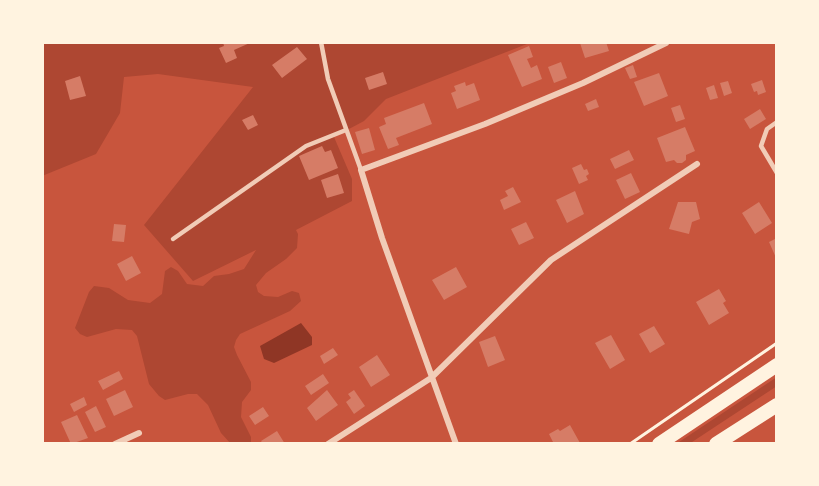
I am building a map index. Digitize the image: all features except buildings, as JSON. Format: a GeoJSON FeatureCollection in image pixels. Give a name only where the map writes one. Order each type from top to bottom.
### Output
{"type":"FeatureCollection","features":[{"type":"Feature","properties":{"kind":"main road"},"geometry":{"type":"LineString","coordinates":[[659,444],[777,365]]}},
{"type":"Feature","properties":{"kind":"main road"},"geometry":{"type":"LineString","coordinates":[[716,444],[777,405]]}},
{"type":"Feature","properties":{"kind":"street"},"geometry":{"type":"LineString","coordinates":[[456,444],[382,238],[361,170],[485,124],[583,83],[666,43]]}},
{"type":"Feature","properties":{"kind":"street"},"geometry":{"type":"LineString","coordinates":[[328,444],[431,378],[551,260],[697,164]]}},
{"type":"Feature","properties":{"kind":"street"},"geometry":{"type":"LineString","coordinates":[[115,444],[139,433]]}},
{"type":"Feature","properties":{"kind":"lane"},"geometry":{"type":"LineString","coordinates":[[321,42],[328,79],[361,170]]}},
{"type":"Feature","properties":{"kind":"lane"},"geometry":{"type":"LineString","coordinates":[[777,122],[768,129],[761,146],[777,173]]}},
{"type":"Feature","properties":{"kind":"lane"},"geometry":{"type":"LineString","coordinates":[[173,239],[306,146],[346,130]]}},
{"type":"Feature","properties":{"kind":"path"},"geometry":{"type":"LineString","coordinates":[[630,444],[777,343]]}},
{"type":"Feature","properties":{"kind":"shaded area"},"geometry":{"type":"Polygon","coordinates":[[[42,42],[532,42],[386,99],[364,121],[334,137],[352,179],[352,201],[296,230],[297,248],[266,273],[256,285],[258,292],[264,296],[278,297],[292,291],[299,293],[301,301],[290,311],[240,334],[236,340],[234,347],[251,382],[251,390],[242,402],[241,417],[251,437],[251,444],[231,444],[221,433],[208,405],[197,394],[165,400],[159,396],[149,384],[137,336],[132,330],[116,329],[87,337],[75,328],[89,292],[94,286],[109,288],[128,300],[150,303],[162,294],[165,271],[171,267],[178,271],[187,284],[203,286],[214,276],[244,269],[256,250],[193,281],[144,225],[253,87],[158,74],[124,77],[120,113],[96,154],[42,176],[42,42]]]}},
{"type":"Feature","properties":{"kind":"shaded area"},"geometry":{"type":"Polygon","coordinates":[[[301,323],[312,337],[312,345],[274,363],[264,359],[260,346],[301,323]]]}},
{"type":"Feature","properties":{"kind":"shaded area"},"geometry":{"type":"Polygon","coordinates":[[[777,377],[777,386],[689,444],[676,444],[777,377]]]}}]}
